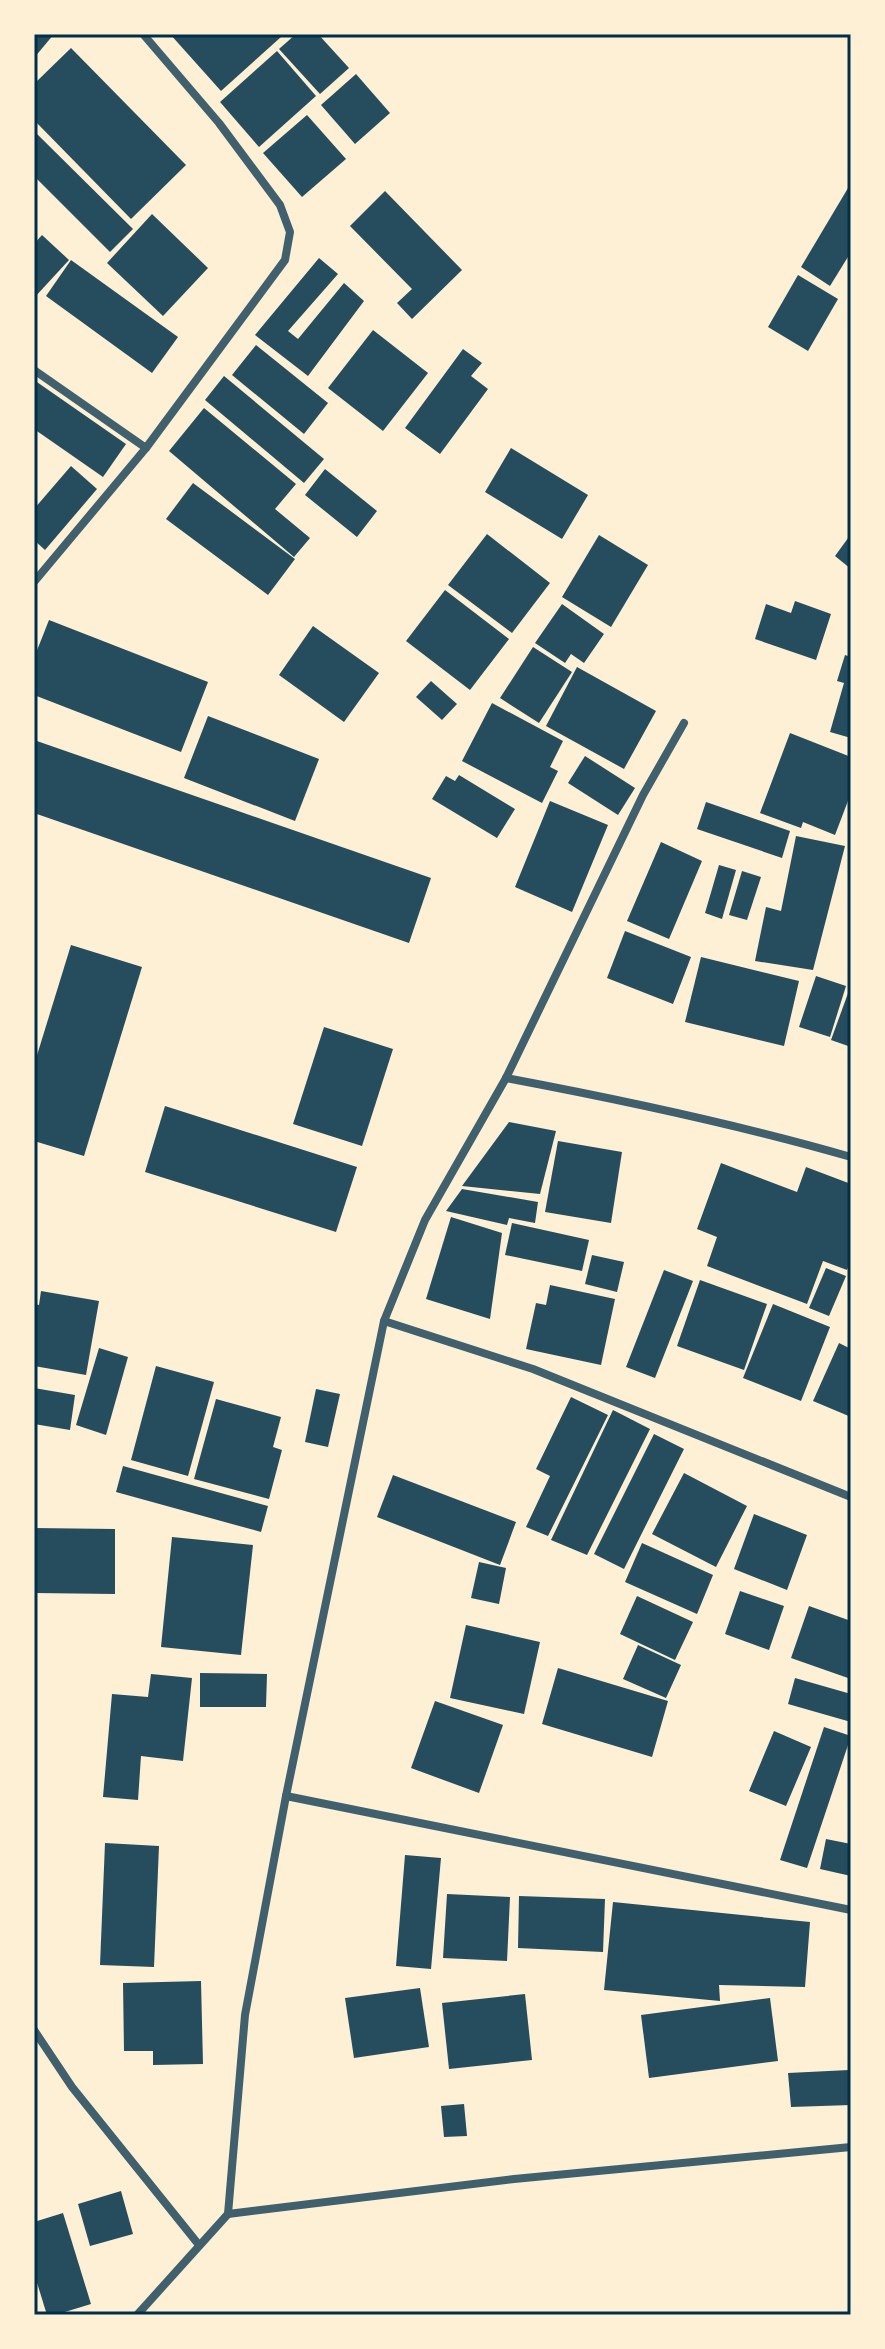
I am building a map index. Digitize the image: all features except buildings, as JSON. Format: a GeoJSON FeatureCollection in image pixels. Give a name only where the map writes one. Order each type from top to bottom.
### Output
{"type":"FeatureCollection","features":[{"type":"Feature","properties":{"kind":"street"},"geometry":{"type":"LineString","coordinates":[[34,582],[146,448],[285,260],[290,232],[280,205],[219,123],[143,34]]}},
{"type":"Feature","properties":{"kind":"street"},"geometry":{"type":"LineString","coordinates":[[34,370],[146,448]]}},
{"type":"Feature","properties":{"kind":"street"},"geometry":{"type":"LineString","coordinates":[[137,2315],[228,2214],[245,2015],[286,1796],[384,1321],[425,1220],[506,1078],[643,795],[684,723]]}},
{"type":"Feature","properties":{"kind":"street"},"geometry":{"type":"LineString","coordinates":[[506,1078],[667,1109],[851,1157]]}},
{"type":"Feature","properties":{"kind":"street"},"geometry":{"type":"LineString","coordinates":[[384,1321],[533,1369],[851,1497]]}},
{"type":"Feature","properties":{"kind":"street"},"geometry":{"type":"LineString","coordinates":[[286,1796],[851,1910]]}},
{"type":"Feature","properties":{"kind":"street"},"geometry":{"type":"LineString","coordinates":[[34,2030],[72,2087],[199,2245]]}},
{"type":"Feature","properties":{"kind":"street"},"geometry":{"type":"LineString","coordinates":[[228,2214],[514,2179],[851,2147]]}}]}
